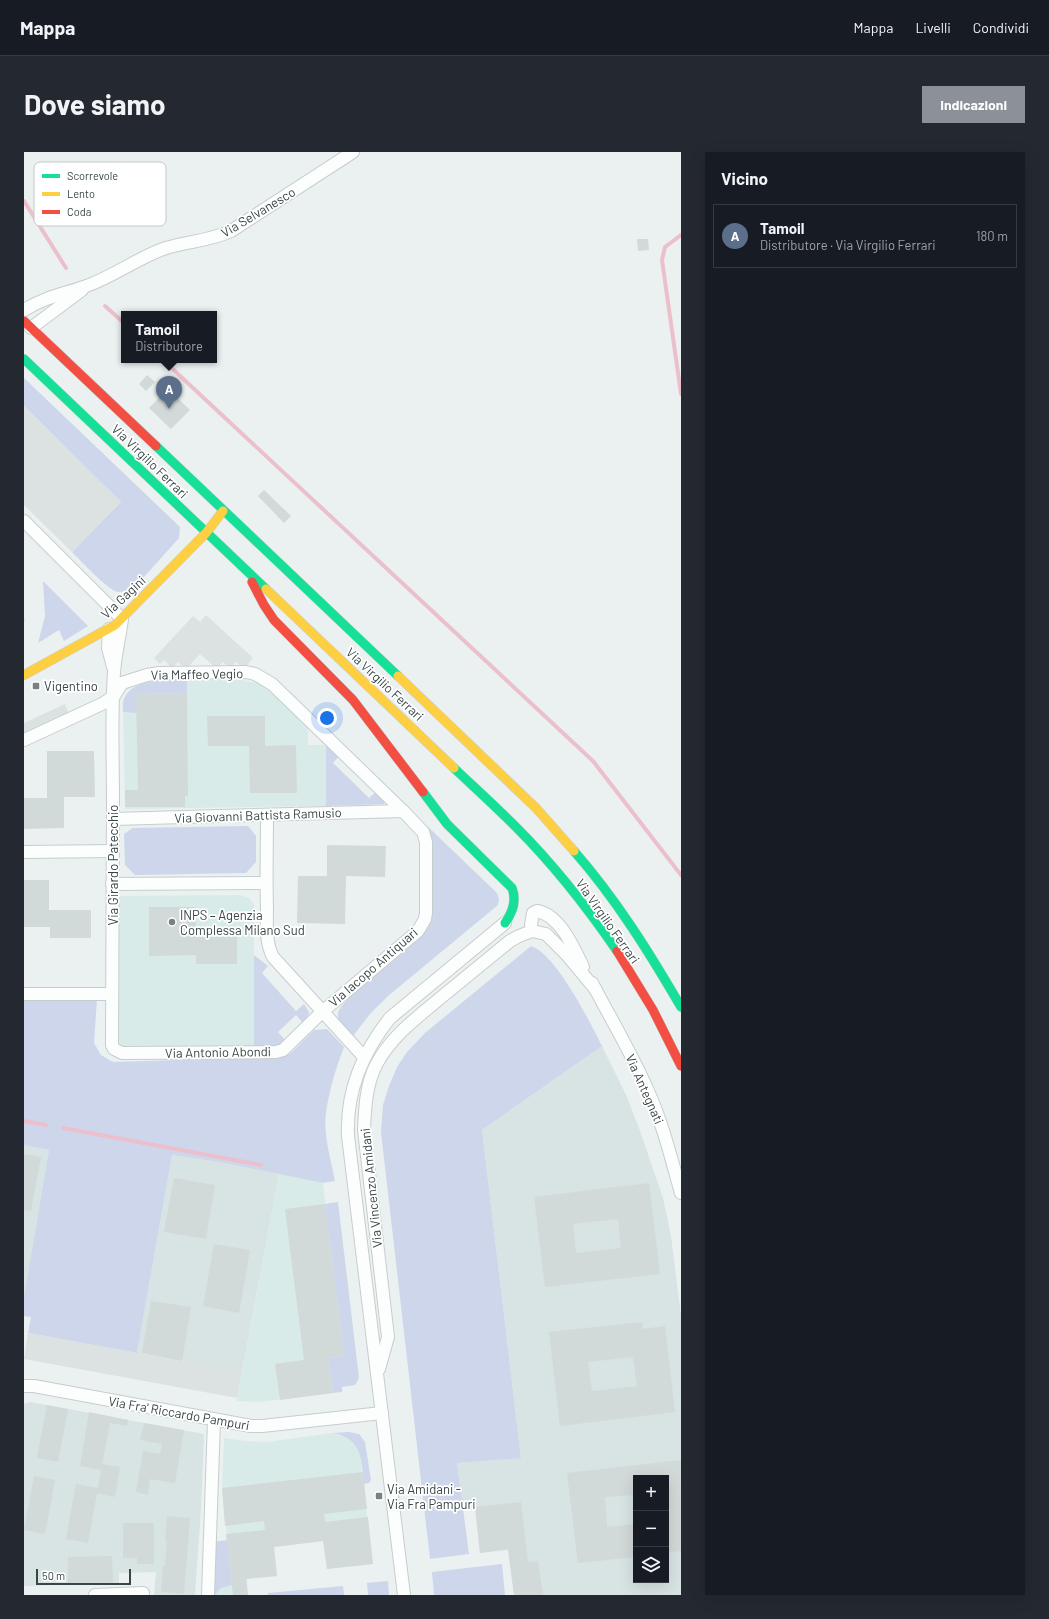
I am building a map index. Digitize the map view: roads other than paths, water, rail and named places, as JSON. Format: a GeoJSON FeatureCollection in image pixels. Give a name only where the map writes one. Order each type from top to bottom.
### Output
{"type":"FeatureCollection","features":[{"type":"Feature","properties":{"kind":"main road","name":"Via Virgilio Ferrari"},"geometry":{"type":"LineString","coordinates":[[28,324],[536,808],[604,887],[634,928],[681,1007]]}},
{"type":"Feature","properties":{"kind":"main road","name":"Via Virgilio Ferrari"},"geometry":{"type":"LineString","coordinates":[[24,359],[495,807],[541,855],[596,922],[642,992],[681,1066]]}},
{"type":"Feature","properties":{"kind":"main road","name":"Via Gagini"},"geometry":{"type":"LineString","coordinates":[[24,675],[109,629],[122,619],[206,532],[223,511]]}},
{"type":"Feature","properties":{"kind":"main road"},"geometry":{"type":"LineString","coordinates":[[246,570],[264,605],[274,620],[353,700],[447,824],[512,888],[515,901],[511,915],[505,923]]}},
{"type":"Feature","properties":{"kind":"street","name":"Via Selvanesco"},"geometry":{"type":"LineString","coordinates":[[28,324],[89,285],[162,250],[180,244],[212,239],[231,231],[353,152]]}},
{"type":"Feature","properties":{"kind":"street","name":"Via Selvanesco"},"geometry":{"type":"LineString","coordinates":[[24,310],[46,298],[89,285]]}},
{"type":"Feature","properties":{"kind":"street"},"geometry":{"type":"LineString","coordinates":[[24,521],[122,619]]}},
{"type":"Feature","properties":{"kind":"street","name":"Via Girardo Patecchio"},"geometry":{"type":"LineString","coordinates":[[122,619],[114,672],[112,884],[112,1045],[114,1049],[122,1054]]}},
{"type":"Feature","properties":{"kind":"street","name":"Via Girardo Patecchio"},"geometry":{"type":"LineString","coordinates":[[109,629],[108,648],[114,672]]}},
{"type":"Feature","properties":{"kind":"street","name":"Via Maffeo Vegio"},"geometry":{"type":"LineString","coordinates":[[24,740],[104,703],[114,696],[122,683],[147,675],[166,673],[246,672],[255,674],[272,684],[403,811]]}},
{"type":"Feature","properties":{"kind":"street","name":"Via Giovanni Battista Ramusio"},"geometry":{"type":"LineString","coordinates":[[113,819],[267,816],[403,811]]}},
{"type":"Feature","properties":{"kind":"street","name":"Via Iacopo Antiquari"},"geometry":{"type":"LineString","coordinates":[[322,1012],[418,931],[425,919],[425,837],[419,827],[403,811]]}},
{"type":"Feature","properties":{"kind":"street"},"geometry":{"type":"LineString","coordinates":[[267,816],[266,883],[267,939],[269,949],[272,956],[364,1057]]}},
{"type":"Feature","properties":{"kind":"street"},"geometry":{"type":"LineString","coordinates":[[24,852],[113,852]]}},
{"type":"Feature","properties":{"kind":"street"},"geometry":{"type":"LineString","coordinates":[[112,884],[266,883]]}},
{"type":"Feature","properties":{"kind":"street","name":"Via Antegnati"},"geometry":{"type":"LineString","coordinates":[[596,990],[567,955],[546,934],[532,931],[531,924],[534,914],[537,911],[544,912],[553,919],[571,942],[624,1041],[648,1092],[665,1135],[681,1193]]}},
{"type":"Feature","properties":{"kind":"street","name":"Via Vincenzo Amidani"},"geometry":{"type":"LineString","coordinates":[[404,1595],[348,1136],[348,1113],[352,1091],[364,1057],[377,1035],[394,1015],[505,923]]}},
{"type":"Feature","properties":{"kind":"street","name":"Via Vincenzo Amidani"},"geometry":{"type":"LineString","coordinates":[[378,1374],[388,1336],[364,1130],[365,1102],[368,1085],[376,1065],[389,1046],[405,1028],[510,941],[532,931]]}},
{"type":"Feature","properties":{"kind":"street"},"geometry":{"type":"LineString","coordinates":[[24,994],[112,994]]}},
{"type":"Feature","properties":{"kind":"street","name":"Via Antonio Abondi"},"geometry":{"type":"LineString","coordinates":[[122,1054],[276,1052],[285,1049],[322,1012]]}},
{"type":"Feature","properties":{"kind":"street","name":"Via Fra' Riccardo Pampuri"},"geometry":{"type":"LineString","coordinates":[[24,1386],[34,1386],[242,1425],[262,1426],[382,1413]]}},
{"type":"Feature","properties":{"kind":"street"},"geometry":{"type":"LineString","coordinates":[[208,1595],[214,1420]]}},
{"type":"Feature","properties":{"kind":"street"},"geometry":{"type":"LineString","coordinates":[[95,1595],[143,1593]]}},
{"type":"Feature","properties":{"kind":"waterway"},"geometry":{"type":"LineString","coordinates":[[24,201],[34,217]]}},
{"type":"Feature","properties":{"kind":"waterway"},"geometry":{"type":"LineString","coordinates":[[40,226],[66,268]]}},
{"type":"Feature","properties":{"kind":"waterway"},"geometry":{"type":"LineString","coordinates":[[681,235],[665,247],[662,260],[681,394]]}},
{"type":"Feature","properties":{"kind":"waterway"},"geometry":{"type":"LineString","coordinates":[[105,306],[121,320]]}},
{"type":"Feature","properties":{"kind":"waterway"},"geometry":{"type":"LineString","coordinates":[[166,363],[593,761],[681,875]]}},
{"type":"Feature","properties":{"kind":"waterway"},"geometry":{"type":"LineString","coordinates":[[24,1121],[46,1125]]}},
{"type":"Feature","properties":{"kind":"waterway"},"geometry":{"type":"LineString","coordinates":[[63,1128],[261,1165]]}},
{"type":"Feature","properties":{"kind":"place","name":"Tamoil"},"geometry":{"type":"Point","coordinates":[169,409]}},
{"type":"Feature","properties":{"kind":"place","name":"Vigentino"},"geometry":{"type":"Point","coordinates":[36,686]}},
{"type":"Feature","properties":{"kind":"place","name":"INPS – Agenzia Complessa Milano Sud"},"geometry":{"type":"Point","coordinates":[172,922]}},
{"type":"Feature","properties":{"kind":"place","name":"Via Amidani - Via Fra Pampuri"},"geometry":{"type":"Point","coordinates":[379,1496]}}]}
